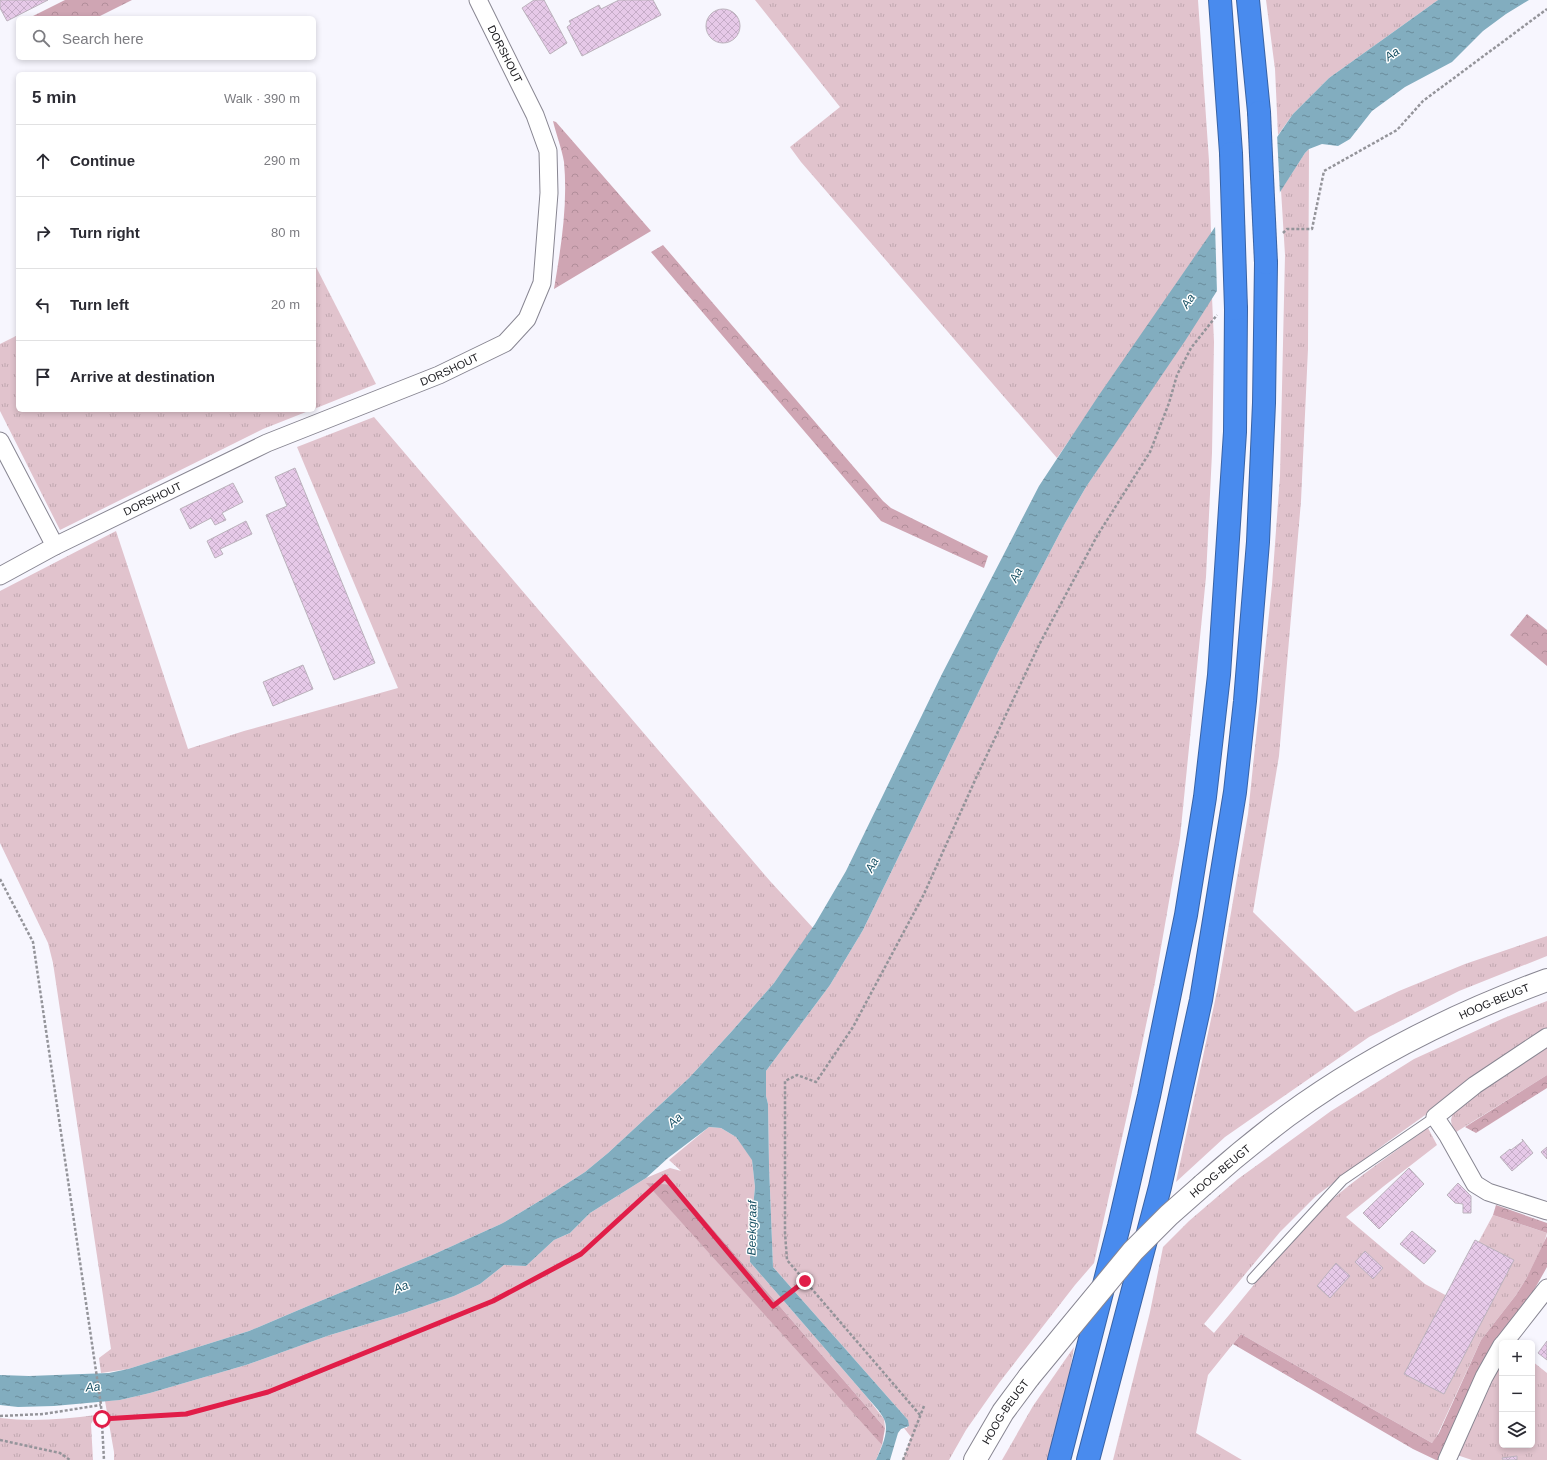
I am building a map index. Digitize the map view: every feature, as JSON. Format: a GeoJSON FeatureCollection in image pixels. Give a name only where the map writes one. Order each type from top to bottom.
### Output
{"type":"FeatureCollection","features":[{"type":"Feature","properties":{"kind":"highway"},"geometry":{"type":"LineString","coordinates":[[1059,1460],[1116,1241],[1149,1096],[1186,915],[1205,797],[1219,675],[1234,432],[1229,309],[1230,153],[1220,0]]}},
{"type":"Feature","properties":{"kind":"highway"},"geometry":{"type":"LineString","coordinates":[[1088,1460],[1160,1187],[1201,1000],[1234,799],[1245,701],[1258,542],[1264,403],[1266,264],[1259,112],[1248,0]]}},
{"type":"Feature","properties":{"kind":"street","name":"DORSHOUT"},"geometry":{"type":"LineString","coordinates":[[0,576],[55,546],[267,443],[439,375],[499,346],[505,343],[527,319],[542,283],[550,193],[548,151],[535,115],[478,0]]}},
{"type":"Feature","properties":{"kind":"street"},"geometry":{"type":"LineString","coordinates":[[0,441],[55,546]]}},
{"type":"Feature","properties":{"kind":"street","name":"HOOG-BEUGT"},"geometry":{"type":"LineString","coordinates":[[975,1460],[1003,1412],[1029,1377],[1133,1251],[1169,1215],[1203,1185],[1288,1116],[1347,1076],[1418,1036],[1473,1010],[1547,980]]}},
{"type":"Feature","properties":{"kind":"street"},"geometry":{"type":"LineString","coordinates":[[1547,1037],[1475,1085],[1436,1117],[1475,1184],[1488,1192],[1547,1211]]}},
{"type":"Feature","properties":{"kind":"street"},"geometry":{"type":"LineString","coordinates":[[1506,1340],[1547,1288]]}},
{"type":"Feature","properties":{"kind":"street"},"geometry":{"type":"LineString","coordinates":[[1447,1460],[1484,1377],[1499,1350]]}},
{"type":"Feature","properties":{"kind":"lane"},"geometry":{"type":"LineString","coordinates":[[1252,1279],[1343,1180],[1436,1117]]}},
{"type":"Feature","properties":{"kind":"path"},"geometry":{"type":"LineString","coordinates":[[1282,235],[1287,229],[1312,229],[1324,170],[1397,130],[1423,101],[1547,9]]}},
{"type":"Feature","properties":{"kind":"path"},"geometry":{"type":"LineString","coordinates":[[920,1415],[787,1260],[785,1233],[785,1081],[797,1075],[816,1082],[853,1027],[924,894],[976,778],[1039,645],[1097,536],[1150,452],[1170,403],[1177,375],[1191,348],[1229,309]]}},
{"type":"Feature","properties":{"kind":"path"},"geometry":{"type":"LineString","coordinates":[[0,879],[33,942],[101,1405],[104,1460]]}},
{"type":"Feature","properties":{"kind":"path"},"geometry":{"type":"LineString","coordinates":[[102,1419],[186,1414],[268,1392],[493,1301],[581,1254],[665,1177],[773,1306],[805,1281]]}},
{"type":"Feature","properties":{"kind":"path"},"geometry":{"type":"LineString","coordinates":[[0,1416],[43,1414],[101,1405]]}},
{"type":"Feature","properties":{"kind":"path"},"geometry":{"type":"LineString","coordinates":[[903,1460],[924,1406]]}},
{"type":"Feature","properties":{"kind":"path"},"geometry":{"type":"LineString","coordinates":[[0,1440],[60,1453],[70,1460]]}},
{"type":"Feature","properties":{"kind":"green space"},"geometry":{"type":"Polygon","coordinates":[[[65,0],[132,0],[100,16],[33,16],[65,0]]]}},
{"type":"Feature","properties":{"kind":"green space"},"geometry":{"type":"Polygon","coordinates":[[[755,0],[1198,0],[1209,161],[1211,234],[1057,458],[801,162],[790,147],[840,107],[755,0]]]}},
{"type":"Feature","properties":{"kind":"green space"},"geometry":{"type":"Polygon","coordinates":[[[1266,0],[1438,0],[1329,78],[1293,114],[1278,135],[1275,69],[1266,0]]]}},
{"type":"Feature","properties":{"kind":"green space"},"geometry":{"type":"Polygon","coordinates":[[[553,121],[556,122],[651,231],[554,289],[561,242],[565,178],[562,152],[553,121]]]}},
{"type":"Feature","properties":{"kind":"green space"},"geometry":{"type":"Polygon","coordinates":[[[1309,149],[1308,349],[1301,501],[1279,756],[1253,912],[1355,1012],[1399,991],[1465,964],[1547,936],[1547,956],[1459,991],[1369,1037],[1225,1137],[1176,1182],[1219,982],[1248,814],[1272,585],[1280,476],[1285,255],[1281,190],[1309,149]]]}},
{"type":"Feature","properties":{"kind":"green space"},"geometry":{"type":"Polygon","coordinates":[[[663,245],[883,501],[891,508],[988,556],[984,568],[881,521],[651,252],[663,245]]]}},
{"type":"Feature","properties":{"kind":"green space"},"geometry":{"type":"Polygon","coordinates":[[[316,267],[376,384],[316,408],[316,267]]]}},
{"type":"Feature","properties":{"kind":"green space"},"geometry":{"type":"Polygon","coordinates":[[[1212,297],[1214,342],[1212,453],[1206,577],[1180,838],[1155,982],[1094,1263],[1075,1285],[999,1383],[966,1430],[949,1460],[903,1460],[911,1437],[904,1428],[907,1428],[908,1420],[773,1267],[766,1071],[830,985],[863,930],[998,652],[1064,525],[1086,487],[1212,297]]]}},
{"type":"Feature","properties":{"kind":"green space"},"geometry":{"type":"Polygon","coordinates":[[[16,336],[16,412],[306,412],[263,429],[60,530],[0,411],[0,344],[16,336]]]}},
{"type":"Feature","properties":{"kind":"green space"},"geometry":{"type":"Polygon","coordinates":[[[374,417],[770,881],[813,928],[774,983],[689,1078],[608,1153],[585,1172],[546,1197],[503,1223],[430,1256],[249,1331],[128,1369],[101,1373],[99,1358],[111,1349],[53,963],[48,943],[0,843],[0,591],[116,531],[188,749],[244,731],[398,688],[297,447],[374,417]]]}},
{"type":"Feature","properties":{"kind":"green space"},"geometry":{"type":"Polygon","coordinates":[[[1527,614],[1547,630],[1547,666],[1510,635],[1527,614]]]}},
{"type":"Feature","properties":{"kind":"green space"},"geometry":{"type":"Polygon","coordinates":[[[1547,1001],[1547,1028],[1386,1143],[1316,1196],[1280,1232],[1204,1324],[1214,1333],[1283,1249],[1328,1203],[1377,1164],[1428,1128],[1437,1145],[1346,1217],[1425,1284],[1449,1297],[1493,1215],[1547,1233],[1544,1243],[1526,1279],[1516,1295],[1481,1340],[1435,1440],[1432,1443],[1241,1334],[1208,1375],[1196,1433],[1242,1460],[1113,1460],[1150,1312],[1163,1247],[1189,1221],[1238,1179],[1331,1111],[1414,1059],[1504,1018],[1547,1001]]]}},
{"type":"Feature","properties":{"kind":"green space"},"geometry":{"type":"Polygon","coordinates":[[[1547,1044],[1547,1075],[1453,1134],[1451,1120],[1454,1108],[1547,1044]]]}},
{"type":"Feature","properties":{"kind":"green space"},"geometry":{"type":"Polygon","coordinates":[[[1547,1075],[1547,1088],[1476,1133],[1465,1127],[1547,1075]]]}},
{"type":"Feature","properties":{"kind":"green space"},"geometry":{"type":"Polygon","coordinates":[[[709,1127],[721,1128],[736,1137],[752,1159],[755,1187],[751,1227],[750,1262],[866,1396],[884,1419],[885,1428],[675,1185],[882,1445],[876,1460],[114,1460],[114,1452],[105,1401],[120,1400],[150,1393],[246,1365],[330,1335],[401,1314],[454,1296],[480,1284],[504,1265],[526,1266],[554,1240],[570,1233],[590,1213],[646,1178],[670,1168],[681,1171],[669,1160],[709,1127]]]}},
{"type":"Feature","properties":{"kind":"green space"},"geometry":{"type":"Polygon","coordinates":[[[646,1183],[675,1185],[885,1428],[882,1445],[646,1183]]]}},
{"type":"Feature","properties":{"kind":"green space"},"geometry":{"type":"Polygon","coordinates":[[[1496,1205],[1547,1223],[1547,1233],[1493,1215],[1496,1205]]]}},
{"type":"Feature","properties":{"kind":"green space"},"geometry":{"type":"Polygon","coordinates":[[[1547,1236],[1547,1267],[1506,1340],[1499,1340],[1499,1353],[1439,1460],[1413,1449],[1233,1344],[1241,1334],[1432,1443],[1439,1433],[1481,1340],[1516,1295],[1526,1279],[1547,1236]]]}},
{"type":"Feature","properties":{"kind":"green space"},"geometry":{"type":"Polygon","coordinates":[[[1074,1347],[1067,1387],[1048,1460],[1002,1460],[1033,1406],[1074,1347]]]}},
{"type":"Feature","properties":{"kind":"green space"},"geometry":{"type":"Polygon","coordinates":[[[1499,1361],[1499,1448],[1535,1448],[1535,1363],[1547,1373],[1547,1460],[1472,1460],[1457,1455],[1499,1361]]]}},
{"type":"Feature","properties":{"kind":"green space"},"geometry":{"type":"Polygon","coordinates":[[[96,1415],[91,1424],[93,1460],[0,1460],[0,1418],[48,1420],[96,1415]]]}},
{"type":"Feature","properties":{"kind":"water"},"geometry":{"type":"Polygon","coordinates":[[[1438,0],[1529,0],[1506,14],[1483,31],[1452,62],[1405,87],[1372,111],[1350,139],[1338,146],[1322,144],[1309,149],[1305,153],[1185,341],[1086,487],[1064,525],[998,652],[863,930],[830,985],[766,1071],[773,1267],[908,1420],[909,1426],[901,1429],[898,1433],[890,1460],[876,1460],[884,1440],[886,1429],[886,1424],[880,1413],[750,1262],[751,1227],[755,1187],[752,1160],[736,1137],[721,1128],[709,1127],[668,1158],[646,1178],[590,1213],[570,1233],[554,1240],[526,1266],[504,1265],[480,1284],[454,1296],[401,1314],[330,1335],[246,1365],[150,1393],[120,1400],[54,1406],[18,1407],[0,1405],[0,1375],[29,1376],[109,1373],[128,1369],[249,1331],[430,1256],[503,1223],[585,1172],[608,1153],[689,1078],[774,983],[815,924],[846,871],[942,674],[1039,486],[1099,395],[1293,114],[1329,78],[1438,0]]]}},
{"type":"Feature","properties":{"kind":"pier"},"geometry":{"type":"Polygon","coordinates":[[[1277,134],[1280,195],[1217,293],[1215,224],[1277,134]]]}},
{"type":"Feature","properties":{"kind":"building"},"geometry":{"type":"Polygon","coordinates":[[[0,0],[48,0],[7,21],[0,8],[0,0]]]}},
{"type":"Feature","properties":{"kind":"building"},"geometry":{"type":"Polygon","coordinates":[[[534,0],[544,0],[567,43],[550,54],[522,8],[534,0]]]}},
{"type":"Feature","properties":{"kind":"building"},"geometry":{"type":"Polygon","coordinates":[[[619,0],[653,0],[661,15],[582,56],[567,27],[571,24],[569,21],[599,5],[601,9],[619,0]]]}},
{"type":"Feature","properties":{"kind":"building"},"geometry":{"type":"Polygon","coordinates":[[[726,9],[733,11],[738,16],[740,26],[738,36],[733,41],[720,43],[713,41],[708,36],[706,23],[708,16],[713,11],[726,9]]]}},
{"type":"Feature","properties":{"kind":"building"},"geometry":{"type":"Polygon","coordinates":[[[295,468],[375,663],[334,680],[266,515],[287,506],[275,477],[295,468]]]}},
{"type":"Feature","properties":{"kind":"building"},"geometry":{"type":"Polygon","coordinates":[[[233,483],[243,502],[222,513],[226,520],[215,525],[211,518],[190,529],[180,509],[233,483]]]}},
{"type":"Feature","properties":{"kind":"building"},"geometry":{"type":"Polygon","coordinates":[[[246,521],[252,534],[220,549],[223,554],[215,558],[207,541],[246,521]]]}},
{"type":"Feature","properties":{"kind":"building"},"geometry":{"type":"Polygon","coordinates":[[[303,665],[313,689],[273,706],[263,682],[303,665]]]}},
{"type":"Feature","properties":{"kind":"building"},"geometry":{"type":"Polygon","coordinates":[[[1522,1139],[1533,1153],[1512,1171],[1500,1157],[1523,1141],[1522,1139]]]}},
{"type":"Feature","properties":{"kind":"building"},"geometry":{"type":"Polygon","coordinates":[[[1547,1147],[1547,1159],[1541,1152],[1547,1147]]]}},
{"type":"Feature","properties":{"kind":"building"},"geometry":{"type":"Polygon","coordinates":[[[1409,1168],[1424,1184],[1379,1229],[1363,1213],[1409,1168]]]}},
{"type":"Feature","properties":{"kind":"building"},"geometry":{"type":"Polygon","coordinates":[[[1458,1183],[1471,1196],[1471,1213],[1463,1213],[1463,1204],[1455,1203],[1447,1195],[1458,1183]]]}},
{"type":"Feature","properties":{"kind":"building"},"geometry":{"type":"Polygon","coordinates":[[[1412,1231],[1436,1251],[1424,1264],[1400,1244],[1412,1231]]]}},
{"type":"Feature","properties":{"kind":"building"},"geometry":{"type":"Polygon","coordinates":[[[1475,1240],[1514,1260],[1444,1394],[1404,1374],[1475,1240]]]}},
{"type":"Feature","properties":{"kind":"building"},"geometry":{"type":"Polygon","coordinates":[[[1365,1251],[1383,1268],[1373,1279],[1355,1262],[1365,1251]]]}},
{"type":"Feature","properties":{"kind":"building"},"geometry":{"type":"Polygon","coordinates":[[[1336,1263],[1350,1276],[1330,1298],[1317,1286],[1336,1263]]]}},
{"type":"Feature","properties":{"kind":"building"},"geometry":{"type":"Polygon","coordinates":[[[1547,1341],[1547,1360],[1538,1353],[1547,1341]]]}},
{"type":"Feature","properties":{"kind":"building"},"geometry":{"type":"Polygon","coordinates":[[[1517,1456],[1517,1460],[1503,1460],[1502,1458],[1517,1456]]]}},
{"type":"Feature","properties":{"kind":"route"},"geometry":{"type":"LineString","coordinates":[[102,1419],[186,1414],[268,1392],[493,1301],[581,1254],[665,1177],[773,1306],[805,1281]]}},
{"type":"Feature","properties":{"kind":"water label","name":"Aa"},"geometry":{"type":"Point","coordinates":[1392,54]}},
{"type":"Feature","properties":{"kind":"water label","name":"Aa"},"geometry":{"type":"Point","coordinates":[1188,301]}},
{"type":"Feature","properties":{"kind":"water label","name":"Aa"},"geometry":{"type":"Point","coordinates":[1016,575]}},
{"type":"Feature","properties":{"kind":"water label","name":"Aa"},"geometry":{"type":"Point","coordinates":[872,865]}},
{"type":"Feature","properties":{"kind":"water label","name":"Aa"},"geometry":{"type":"Point","coordinates":[675,1120]}},
{"type":"Feature","properties":{"kind":"water label","name":"Beekgraaf"},"geometry":{"type":"Point","coordinates":[752,1228]}},
{"type":"Feature","properties":{"kind":"water label","name":"Aa"},"geometry":{"type":"Point","coordinates":[401,1287]}},
{"type":"Feature","properties":{"kind":"water label","name":"Aa"},"geometry":{"type":"Point","coordinates":[93,1387]}}]}
